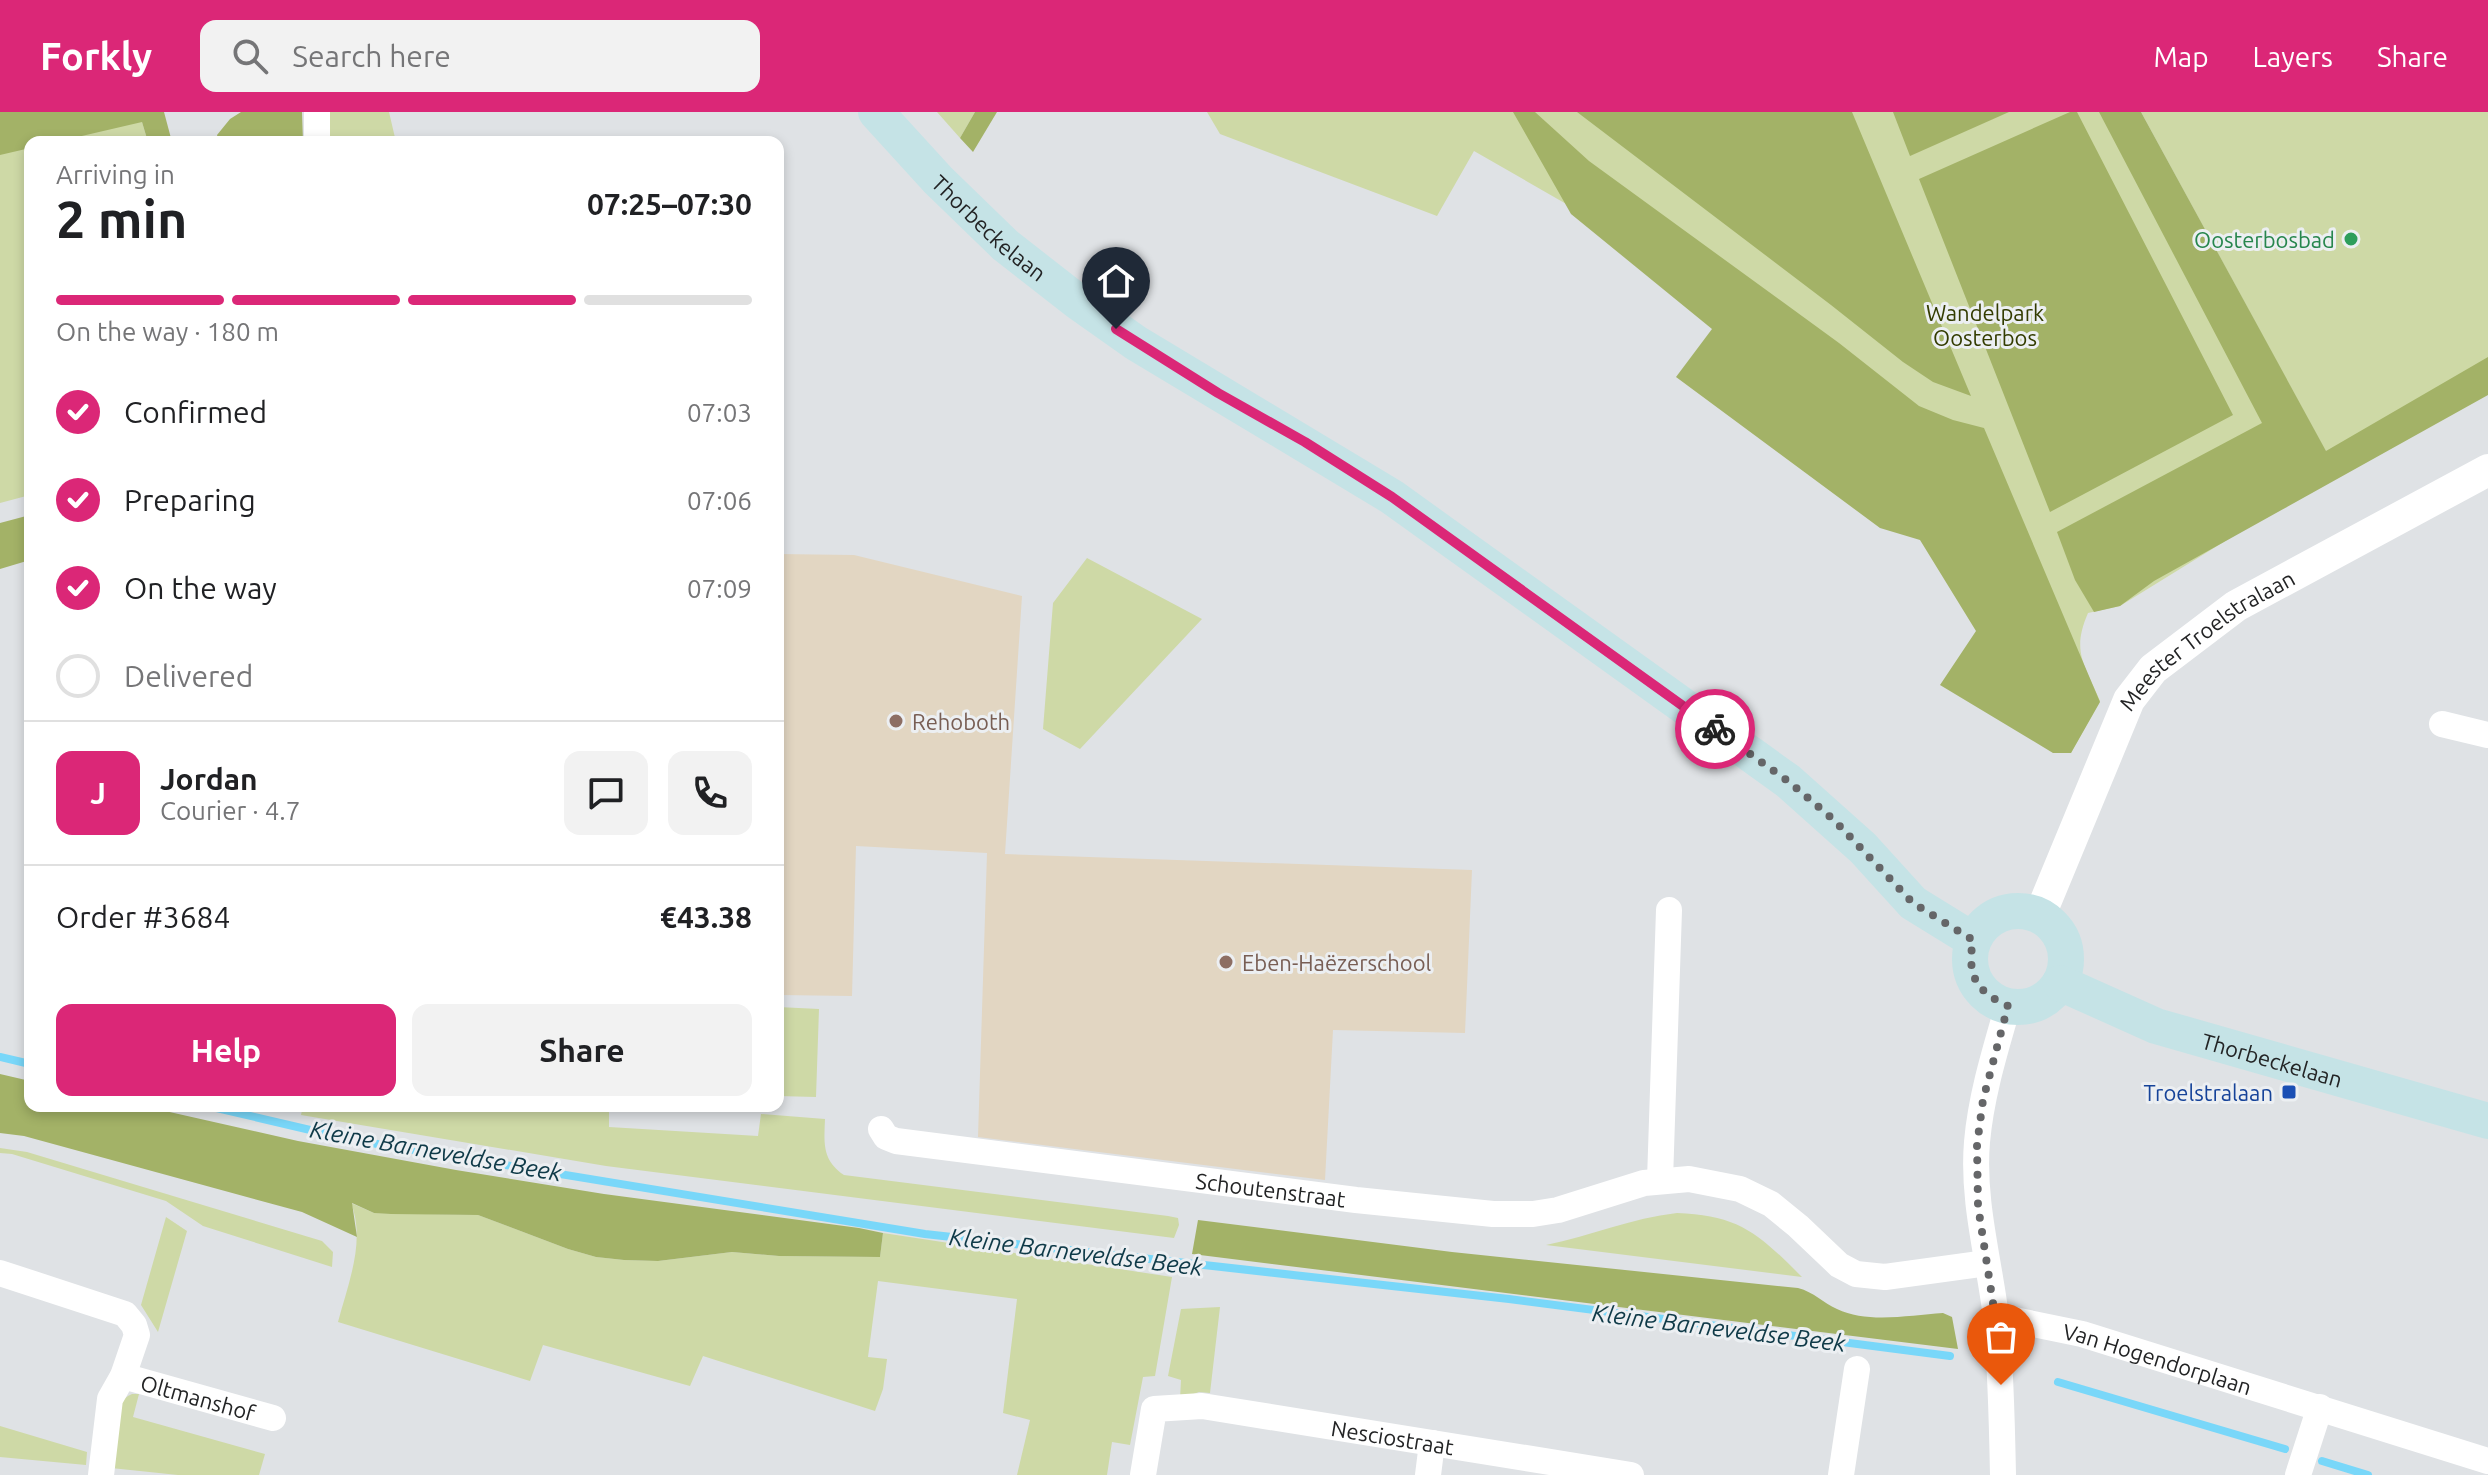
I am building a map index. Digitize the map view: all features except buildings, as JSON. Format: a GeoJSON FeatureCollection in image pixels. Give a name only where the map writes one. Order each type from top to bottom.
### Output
{"type":"FeatureCollection","features":[{"type":"Feature","properties":{"kind":"main road","name":"Thorbeckelaan"},"geometry":{"type":"LineString","coordinates":[[876,112],[938,180],[1005,245],[1078,302],[1136,343],[1392,497],[1788,781],[1863,848],[1913,903],[1973,940]]}},
{"type":"Feature","properties":{"kind":"main road"},"geometry":{"type":"LineString","coordinates":[[2021,910],[2040,915],[2055,927],[2065,945],[2067,964],[2060,983],[2047,998],[2028,1006],[2008,1006],[1989,997],[1975,981],[1970,961],[1973,940],[1985,924],[2001,913],[2021,910]]}},
{"type":"Feature","properties":{"kind":"main road","name":"Thorbeckelaan"},"geometry":{"type":"LineString","coordinates":[[2060,983],[2156,1026],[2488,1121]]}},
{"type":"Feature","properties":{"kind":"street"},"geometry":{"type":"LineString","coordinates":[[317,112],[317,136]]}},
{"type":"Feature","properties":{"kind":"street","name":"Meester Troelstralaan"},"geometry":{"type":"LineString","coordinates":[[2040,915],[2129,700],[2153,669],[2236,606],[2488,470]]}},
{"type":"Feature","properties":{"kind":"street"},"geometry":{"type":"LineString","coordinates":[[2442,724],[2488,735]]}},
{"type":"Feature","properties":{"kind":"street"},"geometry":{"type":"LineString","coordinates":[[1660,1180],[1669,910]]}},
{"type":"Feature","properties":{"kind":"street"},"geometry":{"type":"LineString","coordinates":[[2003,1475],[1995,1316],[1978,1206],[1977,1145],[1983,1100],[2008,1006]]}},
{"type":"Feature","properties":{"kind":"street","name":"Schoutenstraat"},"geometry":{"type":"LineString","coordinates":[[881,1129],[886,1137],[896,1141],[1370,1202],[1493,1214],[1558,1210],[1660,1180],[1689,1179],[1740,1189],[1771,1204],[1839,1265],[1856,1274],[1885,1277],[1987,1263]]}},
{"type":"Feature","properties":{"kind":"street","name":"Oltmanshof"},"geometry":{"type":"LineString","coordinates":[[0,1273],[125,1314],[134,1325],[137,1335],[123,1376],[110,1399],[101,1475]]}},
{"type":"Feature","properties":{"kind":"street","name":"Van Hogendorplaan"},"geometry":{"type":"LineString","coordinates":[[1995,1316],[2082,1334],[2488,1461]]}},
{"type":"Feature","properties":{"kind":"street"},"geometry":{"type":"LineString","coordinates":[[1841,1475],[1857,1369]]}},
{"type":"Feature","properties":{"kind":"street","name":"Oltmanshof"},"geometry":{"type":"LineString","coordinates":[[123,1376],[273,1418]]}},
{"type":"Feature","properties":{"kind":"street","name":"Nesciostraat"},"geometry":{"type":"LineString","coordinates":[[1143,1475],[1154,1409],[1202,1406],[1631,1475]]}},
{"type":"Feature","properties":{"kind":"street"},"geometry":{"type":"LineString","coordinates":[[2298,1475],[2320,1407]]}},
{"type":"Feature","properties":{"kind":"street"},"geometry":{"type":"LineString","coordinates":[[1428,1475],[1432,1443]]}},
{"type":"Feature","properties":{"kind":"shaded area","name":"Eben-Haëzerschool"},"geometry":{"type":"Polygon","coordinates":[[[784,554],[854,555],[1022,596],[1005,854],[1472,870],[1465,1033],[1333,1030],[1325,1180],[978,1137],[987,853],[856,846],[852,996],[784,995],[784,554]]]}},
{"type":"Feature","properties":{"kind":"green space"},"geometry":{"type":"Polygon","coordinates":[[[0,112],[142,122],[146,136],[24,136],[24,497],[0,503],[0,112]]]}},
{"type":"Feature","properties":{"kind":"green space"},"geometry":{"type":"Polygon","coordinates":[[[0,112],[164,112],[170,136],[146,136],[142,122],[82,136],[24,136],[24,149],[0,155],[0,112]]]}},
{"type":"Feature","properties":{"kind":"green space"},"geometry":{"type":"Polygon","coordinates":[[[241,112],[302,112],[303,136],[217,136],[230,119],[241,112]]]}},
{"type":"Feature","properties":{"kind":"green space"},"geometry":{"type":"Polygon","coordinates":[[[327,112],[389,112],[395,136],[327,136],[327,112]]]}},
{"type":"Feature","properties":{"kind":"green space"},"geometry":{"type":"Polygon","coordinates":[[[937,112],[975,112],[960,138],[937,112]]]}},
{"type":"Feature","properties":{"kind":"green space"},"geometry":{"type":"Polygon","coordinates":[[[975,112],[997,112],[973,152],[960,138],[975,112]]]}},
{"type":"Feature","properties":{"kind":"green space","name":"Wandelpark Oosterbos"},"geometry":{"type":"Polygon","coordinates":[[[1207,112],[2126,112],[2303,493],[2120,606],[2088,613],[2080,648],[2100,701],[2071,753],[1944,684],[1978,632],[1924,538],[1718,331],[1568,205],[1474,151],[1437,216],[1220,134],[1207,112]]]}},
{"type":"Feature","properties":{"kind":"green space"},"geometry":{"type":"Polygon","coordinates":[[[1513,112],[1535,112],[1589,161],[1839,343],[1919,406],[1984,428],[2100,702],[2071,753],[2053,753],[1940,685],[1976,631],[1920,540],[1880,528],[1676,377],[1712,329],[1571,214],[1513,112]]]}},
{"type":"Feature","properties":{"kind":"green space"},"geometry":{"type":"Polygon","coordinates":[[[1577,112],[1852,112],[1971,396],[1933,382],[1903,362],[1577,112]]]}},
{"type":"Feature","properties":{"kind":"green space"},"geometry":{"type":"Polygon","coordinates":[[[1893,112],[2009,112],[1910,156],[1893,112]]]}},
{"type":"Feature","properties":{"kind":"green space"},"geometry":{"type":"Polygon","coordinates":[[[2070,112],[2077,112],[2233,415],[2050,512],[1919,179],[2070,112]]]}},
{"type":"Feature","properties":{"kind":"green space"},"geometry":{"type":"Polygon","coordinates":[[[2099,112],[2141,112],[2326,451],[2488,357],[2488,395],[2154,581],[2120,606],[2094,612],[2075,580],[2057,532],[2262,423],[2099,112]]]}},
{"type":"Feature","properties":{"kind":"green space","name":"Oosterbosbad"},"geometry":{"type":"Polygon","coordinates":[[[2141,112],[2488,112],[2488,365],[2326,452],[2141,112]]]}},
{"type":"Feature","properties":{"kind":"green space"},"geometry":{"type":"Polygon","coordinates":[[[24,517],[24,562],[0,569],[0,523],[24,517]]]}},
{"type":"Feature","properties":{"kind":"green space"},"geometry":{"type":"Polygon","coordinates":[[[1087,558],[1202,619],[1080,749],[1043,729],[1053,603],[1087,558]]]}},
{"type":"Feature","properties":{"kind":"green space"},"geometry":{"type":"Polygon","coordinates":[[[784,1007],[819,1009],[816,1097],[784,1096],[784,1007]]]}},
{"type":"Feature","properties":{"kind":"green space"},"geometry":{"type":"Polygon","coordinates":[[[0,1074],[24,1080],[24,1112],[170,1112],[298,1141],[456,1170],[604,1194],[859,1228],[883,1233],[880,1257],[779,1256],[732,1252],[658,1261],[624,1260],[596,1257],[568,1249],[478,1215],[374,1213],[352,1203],[357,1237],[302,1212],[24,1136],[0,1133],[0,1074]]]}},
{"type":"Feature","properties":{"kind":"green space"},"geometry":{"type":"Polygon","coordinates":[[[302,1112],[609,1112],[609,1127],[758,1136],[761,1114],[825,1119],[828,1157],[844,1175],[1168,1216],[1178,1218],[1179,1225],[1174,1238],[606,1166],[301,1115],[302,1112]]]}},
{"type":"Feature","properties":{"kind":"green space"},"geometry":{"type":"Polygon","coordinates":[[[0,1148],[27,1152],[322,1241],[333,1252],[332,1267],[203,1226],[166,1201],[0,1153],[0,1148]]]}},
{"type":"Feature","properties":{"kind":"green space"},"geometry":{"type":"Polygon","coordinates":[[[351,1203],[374,1213],[478,1215],[568,1249],[596,1257],[624,1260],[658,1261],[732,1252],[779,1256],[880,1257],[883,1233],[1172,1277],[1155,1376],[1143,1377],[1130,1445],[1112,1442],[1107,1475],[1017,1475],[1030,1420],[1003,1413],[1017,1299],[878,1281],[868,1357],[887,1359],[883,1389],[875,1411],[703,1356],[690,1386],[543,1345],[530,1381],[338,1322],[356,1247],[357,1232],[351,1203]]]}},
{"type":"Feature","properties":{"kind":"green space"},"geometry":{"type":"Polygon","coordinates":[[[1677,1213],[1717,1218],[1747,1230],[1773,1249],[1802,1277],[1546,1245],[1677,1213]]]}},
{"type":"Feature","properties":{"kind":"green space"},"geometry":{"type":"Polygon","coordinates":[[[166,1217],[187,1231],[158,1332],[141,1305],[166,1217]]]}},
{"type":"Feature","properties":{"kind":"green space"},"geometry":{"type":"Polygon","coordinates":[[[1198,1220],[1452,1252],[1798,1288],[1849,1314],[1889,1317],[1943,1313],[1952,1317],[1958,1349],[1192,1254],[1198,1220]]]}},
{"type":"Feature","properties":{"kind":"green space"},"geometry":{"type":"Polygon","coordinates":[[[1220,1307],[1210,1393],[1199,1392],[1180,1399],[1181,1380],[1168,1376],[1181,1309],[1220,1307]]]}},
{"type":"Feature","properties":{"kind":"green space"},"geometry":{"type":"Polygon","coordinates":[[[132,1394],[139,1394],[133,1417],[265,1454],[259,1475],[178,1475],[111,1468],[116,1416],[119,1406],[132,1394]]]}},
{"type":"Feature","properties":{"kind":"green space"},"geometry":{"type":"Polygon","coordinates":[[[0,1426],[87,1452],[86,1465],[0,1457],[0,1426]]]}},
{"type":"Feature","properties":{"kind":"waterway","name":"Kleine Barneveldse Beek"},"geometry":{"type":"LineString","coordinates":[[0,1057],[24,1063]]}},
{"type":"Feature","properties":{"kind":"waterway","name":"Kleine Barneveldse Beek"},"geometry":{"type":"LineString","coordinates":[[234,1112],[353,1140],[925,1234],[1509,1299],[1950,1356]]}},
{"type":"Feature","properties":{"kind":"waterway","name":"Kleine Barneveldse Beek"},"geometry":{"type":"LineString","coordinates":[[2058,1382],[2285,1449]]}},
{"type":"Feature","properties":{"kind":"waterway","name":"Kleine Barneveldse Beek"},"geometry":{"type":"LineString","coordinates":[[2322,1461],[2368,1475]]}},
{"type":"Feature","properties":{"kind":"way so far"},"geometry":{"type":"LineString","coordinates":[[1715,729],[1788,781],[1834,820],[1913,903],[1973,940],[1970,961],[1975,981],[1989,997],[2008,1006],[1983,1100],[1977,1145],[1978,1206],[1995,1316],[2001,1385]]}},
{"type":"Feature","properties":{"kind":"place","name":"Oosterbosbad"},"geometry":{"type":"Point","coordinates":[2351,239]}},
{"type":"Feature","properties":{"kind":"place","name":"Rehoboth"},"geometry":{"type":"Point","coordinates":[896,721]}},
{"type":"Feature","properties":{"kind":"place","name":"Eben-Haëzerschool"},"geometry":{"type":"Point","coordinates":[1226,962]}},
{"type":"Feature","properties":{"kind":"place","name":"Troelstralaan"},"geometry":{"type":"Point","coordinates":[2289,1092]}},
{"type":"Feature","properties":{"kind":"route"},"geometry":{"type":"LineString","coordinates":[[1116,329],[1392,497],[1715,729]]}}]}
